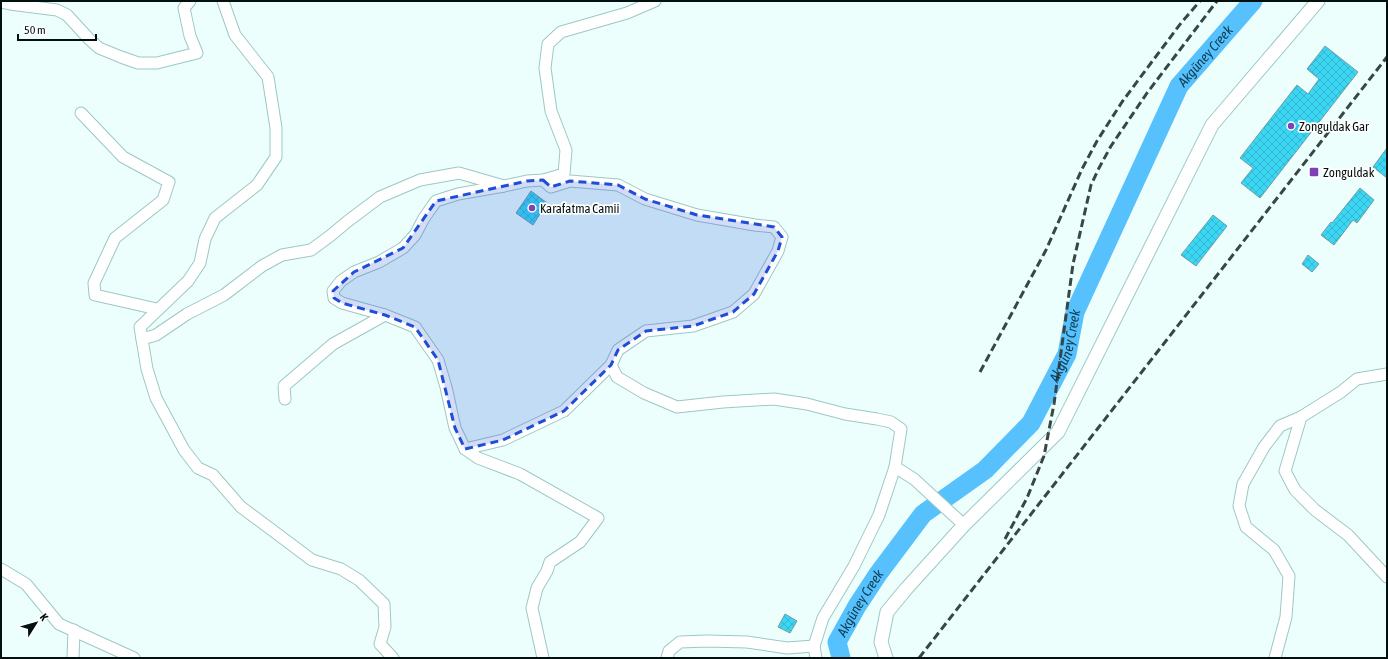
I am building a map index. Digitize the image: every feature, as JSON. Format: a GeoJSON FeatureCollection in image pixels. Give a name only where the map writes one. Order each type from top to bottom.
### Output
{"type":"FeatureCollection","features":[{"type":"Feature","properties":{"kind":"street"},"geometry":{"type":"LineString","coordinates":[[1,2],[57,10],[67,15],[89,39],[100,48],[138,62],[157,63],[197,53],[190,36],[184,8],[190,1]]}},
{"type":"Feature","properties":{"kind":"street"},"geometry":{"type":"LineString","coordinates":[[223,1],[234,35],[268,77],[276,128],[276,157],[257,185],[215,218],[205,239],[200,263],[188,281],[157,309],[140,328],[147,369],[156,398],[180,444],[198,468],[213,475],[241,507],[312,560],[341,569],[359,580],[384,604],[385,627],[380,644],[392,658]]}},
{"type":"Feature","properties":{"kind":"street"},"geometry":{"type":"LineString","coordinates":[[543,658],[532,608],[537,588],[547,571],[550,562],[580,542],[598,518],[520,474],[478,458],[465,449],[455,428],[446,387],[438,360],[415,327],[385,315],[342,303],[334,298],[333,291],[341,281],[354,272],[379,262],[403,248],[415,234],[436,201],[458,194],[528,181],[543,180],[564,174],[566,150],[551,111],[545,68],[548,44],[561,32],[627,13],[655,1]]}},
{"type":"Feature","properties":{"kind":"street"},"geometry":{"type":"LineString","coordinates":[[886,658],[881,642],[887,612],[964,525],[1058,432],[1212,125],[1318,1]]}},
{"type":"Feature","properties":{"kind":"street"},"geometry":{"type":"LineString","coordinates":[[81,113],[123,157],[168,182],[163,200],[115,238],[94,283],[95,295],[157,309]]}},
{"type":"Feature","properties":{"kind":"street"},"geometry":{"type":"LineString","coordinates":[[142,339],[156,335],[187,314],[224,295],[262,266],[282,255],[311,250],[380,197],[420,180],[459,173],[504,186]]}},
{"type":"Feature","properties":{"kind":"street"},"geometry":{"type":"LineString","coordinates":[[465,449],[503,440],[564,411],[611,365],[618,350],[646,331],[693,326],[733,312],[754,294],[778,251],[782,237],[774,226],[755,225],[697,214],[645,199],[618,186],[570,181],[551,187],[543,180]]}},
{"type":"Feature","properties":{"kind":"street"},"geometry":{"type":"LineString","coordinates":[[285,399],[284,386],[304,368],[333,344],[385,315]]}},
{"type":"Feature","properties":{"kind":"street"},"geometry":{"type":"LineString","coordinates":[[611,365],[617,377],[644,393],[677,407],[723,402],[774,399],[807,404],[845,414],[891,422],[900,428],[895,467],[879,515],[854,566],[823,618],[814,646],[816,658]]}},
{"type":"Feature","properties":{"kind":"street"},"geometry":{"type":"LineString","coordinates":[[1275,658],[1286,617],[1289,576],[1274,550],[1246,527],[1239,506],[1243,484],[1264,447],[1280,426],[1301,417],[1341,392],[1357,379],[1387,374]]}},
{"type":"Feature","properties":{"kind":"street"},"geometry":{"type":"LineString","coordinates":[[1301,417],[1284,470],[1294,490],[1314,510],[1348,535],[1387,577]]}},
{"type":"Feature","properties":{"kind":"street"},"geometry":{"type":"LineString","coordinates":[[895,467],[930,493],[964,525]]}},
{"type":"Feature","properties":{"kind":"street"},"geometry":{"type":"LineString","coordinates":[[1,569],[26,584],[59,624],[134,658]]}},
{"type":"Feature","properties":{"kind":"street"},"geometry":{"type":"LineString","coordinates":[[73,658],[74,630]]}},
{"type":"Feature","properties":{"kind":"street"},"geometry":{"type":"LineString","coordinates":[[667,658],[669,651],[680,642],[747,642],[787,648],[814,646]]}},
{"type":"Feature","properties":{"kind":"highlighted area"},"geometry":{"type":"Polygon","coordinates":[[[543,180],[551,187],[570,181],[618,185],[645,199],[697,215],[774,227],[782,237],[778,251],[754,294],[733,312],[693,326],[646,331],[618,350],[611,365],[564,411],[503,440],[465,449],[455,428],[438,360],[415,327],[385,315],[342,303],[334,298],[333,291],[354,272],[403,248],[436,201],[527,181],[543,180]]]}},
{"type":"Feature","properties":{"kind":"building","name":"Zonguldak Gar"},"geometry":{"type":"Polygon","coordinates":[[[1325,46],[1358,72],[1260,198],[1241,183],[1253,168],[1240,158],[1297,85],[1308,94],[1319,79],[1307,69],[1325,46]]]}},
{"type":"Feature","properties":{"kind":"building"},"geometry":{"type":"Polygon","coordinates":[[[1387,148],[1387,178],[1373,167],[1387,148]]]}},
{"type":"Feature","properties":{"kind":"building"},"geometry":{"type":"Polygon","coordinates":[[[1360,188],[1374,200],[1357,223],[1353,220],[1334,245],[1321,235],[1360,188]]]}},
{"type":"Feature","properties":{"kind":"building","name":"Karafatma Camii"},"geometry":{"type":"Polygon","coordinates":[[[531,191],[547,203],[533,225],[516,213],[531,191]]]}},
{"type":"Feature","properties":{"kind":"building"},"geometry":{"type":"Polygon","coordinates":[[[1213,215],[1227,226],[1196,266],[1181,255],[1213,215]]]}},
{"type":"Feature","properties":{"kind":"building"},"geometry":{"type":"Polygon","coordinates":[[[1308,255],[1319,264],[1312,272],[1302,264],[1308,255]]]}},
{"type":"Feature","properties":{"kind":"building"},"geometry":{"type":"Polygon","coordinates":[[[785,614],[797,621],[790,633],[778,627],[785,614]]]}},
{"type":"Feature","properties":{"kind":"waterway","name":"Akgüney Creek"},"geometry":{"type":"LineString","coordinates":[[841,658],[837,642],[857,606],[878,574],[923,514],[985,470],[1031,423],[1067,354],[1075,312],[1179,86],[1253,1]]}},
{"type":"Feature","properties":{"kind":"railway"},"geometry":{"type":"LineString","coordinates":[[980,372],[1046,250],[1082,169],[1097,141],[1122,102],[1181,23],[1200,1]]}},
{"type":"Feature","properties":{"kind":"railway"},"geometry":{"type":"LineString","coordinates":[[1005,539],[1027,498],[1044,456],[1054,404],[1073,264],[1091,185],[1111,146],[1147,93],[1217,1]]}},
{"type":"Feature","properties":{"kind":"railway"},"geometry":{"type":"LineString","coordinates":[[919,658],[1387,57]]}},
{"type":"Feature","properties":{"kind":"place","name":"Zonguldak Gar"},"geometry":{"type":"Point","coordinates":[1291,126]}},
{"type":"Feature","properties":{"kind":"place","name":"Zonguldak"},"geometry":{"type":"Point","coordinates":[1314,172]}},
{"type":"Feature","properties":{"kind":"place","name":"Karafatma Camii"},"geometry":{"type":"Point","coordinates":[532,208]}}]}
